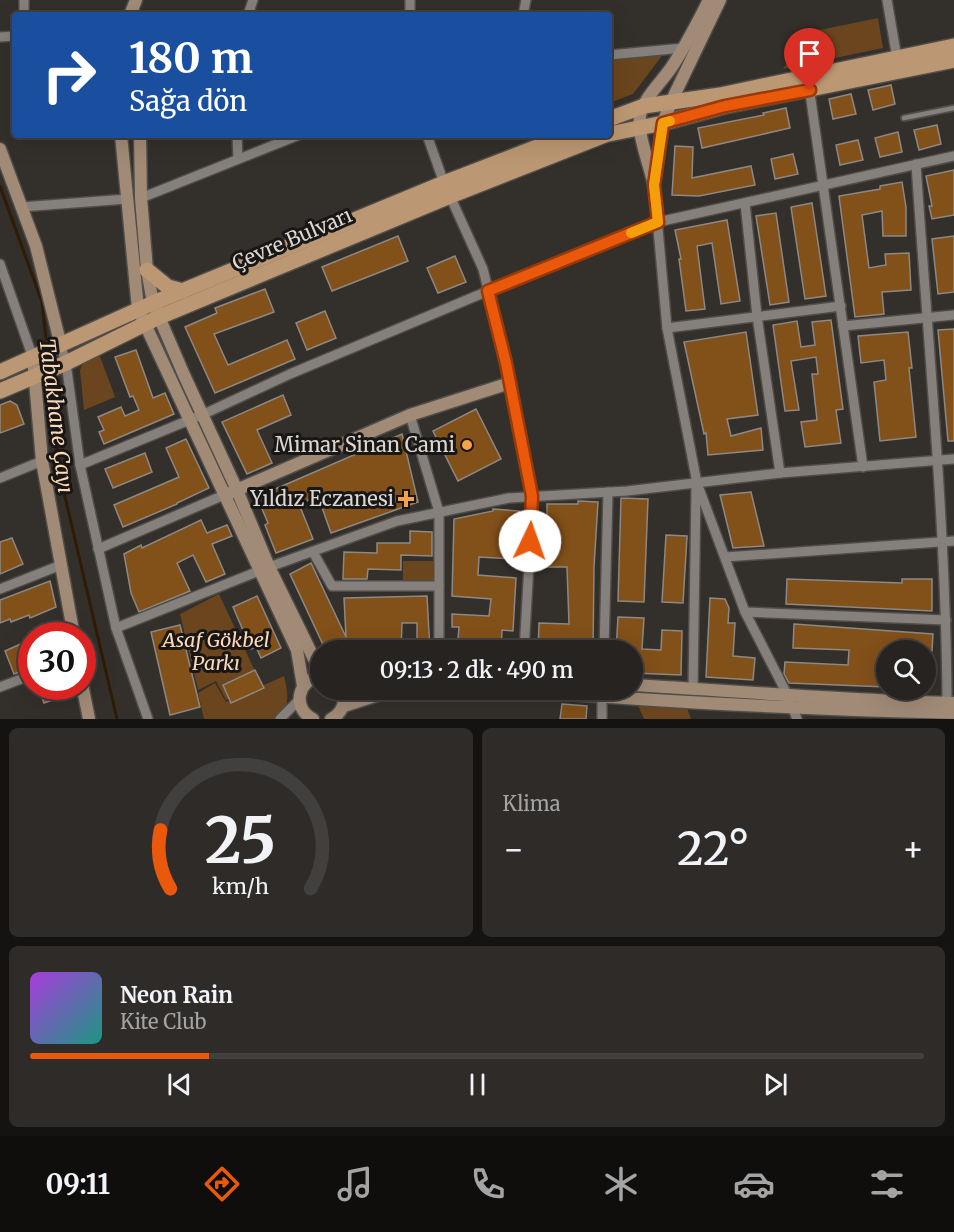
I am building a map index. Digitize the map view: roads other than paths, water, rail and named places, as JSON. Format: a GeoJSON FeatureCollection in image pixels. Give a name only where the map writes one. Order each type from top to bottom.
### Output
{"type":"FeatureCollection","features":[{"type":"Feature","properties":{"kind":"main road"},"geometry":{"type":"LineString","coordinates":[[654,185],[640,127],[640,117],[644,105],[683,48],[709,0]]}},
{"type":"Feature","properties":{"kind":"main road"},"geometry":{"type":"LineString","coordinates":[[654,185],[663,123],[720,0]]}},
{"type":"Feature","properties":{"kind":"main road","name":"Çevre Bulvarı"},"geometry":{"type":"LineString","coordinates":[[612,133],[663,123],[897,58],[954,46]]}},
{"type":"Feature","properties":{"kind":"main road","name":"Çevre Bulvarı"},"geometry":{"type":"LineString","coordinates":[[612,118],[644,105],[809,83],[954,60]]}},
{"type":"Feature","properties":{"kind":"main road"},"geometry":{"type":"LineString","coordinates":[[121,138],[127,199],[149,313],[189,419],[224,495],[310,654]]}},
{"type":"Feature","properties":{"kind":"main road"},"geometry":{"type":"LineString","coordinates":[[140,138],[141,198],[149,313],[204,414],[237,490],[264,569],[297,651],[303,686]]}},
{"type":"Feature","properties":{"kind":"main road","name":"Çevre Bulvarı"},"geometry":{"type":"LineString","coordinates":[[0,372],[149,313],[447,189],[561,138]]}},
{"type":"Feature","properties":{"kind":"main road","name":"Çevre Bulvarı"},"geometry":{"type":"LineString","coordinates":[[0,391],[50,370],[183,291],[447,189],[595,138]]}},
{"type":"Feature","properties":{"kind":"main road"},"geometry":{"type":"LineString","coordinates":[[0,149],[36,246],[50,370],[42,461],[71,622]]}},
{"type":"Feature","properties":{"kind":"main road"},"geometry":{"type":"LineString","coordinates":[[127,199],[141,198]]}},
{"type":"Feature","properties":{"kind":"main road"},"geometry":{"type":"LineString","coordinates":[[147,270],[168,287],[183,291]]}},
{"type":"Feature","properties":{"kind":"main road"},"geometry":{"type":"LineString","coordinates":[[224,495],[410,416],[510,383]]}},
{"type":"Feature","properties":{"kind":"main road"},"geometry":{"type":"LineString","coordinates":[[310,679],[303,686],[299,700],[304,712],[313,719]]}},
{"type":"Feature","properties":{"kind":"main road"},"geometry":{"type":"LineString","coordinates":[[643,686],[787,694],[952,707]]}},
{"type":"Feature","properties":{"kind":"main road"},"geometry":{"type":"LineString","coordinates":[[643,698],[794,714],[917,716],[952,707]]}},
{"type":"Feature","properties":{"kind":"main road"},"geometry":{"type":"LineString","coordinates":[[85,700],[89,719]]}},
{"type":"Feature","properties":{"kind":"main road"},"geometry":{"type":"LineString","coordinates":[[331,719],[340,712],[345,700]]}},
{"type":"Feature","properties":{"kind":"main road"},"geometry":{"type":"LineString","coordinates":[[344,706],[362,700]]}},
{"type":"Feature","properties":{"kind":"street"},"geometry":{"type":"LineString","coordinates":[[887,0],[897,58]]}},
{"type":"Feature","properties":{"kind":"street"},"geometry":{"type":"LineString","coordinates":[[612,55],[683,48]]}},
{"type":"Feature","properties":{"kind":"street"},"geometry":{"type":"LineString","coordinates":[[809,83],[863,466]]}},
{"type":"Feature","properties":{"kind":"street"},"geometry":{"type":"LineString","coordinates":[[237,138],[238,159]]}},
{"type":"Feature","properties":{"kind":"street"},"geometry":{"type":"LineString","coordinates":[[141,198],[291,138]]}},
{"type":"Feature","properties":{"kind":"street"},"geometry":{"type":"LineString","coordinates":[[428,138],[447,189],[483,269],[510,383],[532,496],[525,640]]}},
{"type":"Feature","properties":{"kind":"street"},"geometry":{"type":"LineString","coordinates":[[80,465],[488,291],[658,222],[954,156]]}},
{"type":"Feature","properties":{"kind":"street"},"geometry":{"type":"LineString","coordinates":[[916,165],[952,707]]}},
{"type":"Feature","properties":{"kind":"street"},"geometry":{"type":"LineString","coordinates":[[654,185],[667,328],[697,483],[745,612],[787,694],[794,714]]}},
{"type":"Feature","properties":{"kind":"street"},"geometry":{"type":"LineString","coordinates":[[21,207],[127,199]]}},
{"type":"Feature","properties":{"kind":"street"},"geometry":{"type":"LineString","coordinates":[[745,203],[757,316],[780,473]]}},
{"type":"Feature","properties":{"kind":"street"},"geometry":{"type":"LineString","coordinates":[[0,264],[47,352],[50,370],[80,465],[116,628],[148,719]]}},
{"type":"Feature","properties":{"kind":"street"},"geometry":{"type":"LineString","coordinates":[[667,328],[841,306]]}},
{"type":"Feature","properties":{"kind":"street"},"geometry":{"type":"LineString","coordinates":[[843,326],[954,315]]}},
{"type":"Feature","properties":{"kind":"street"},"geometry":{"type":"LineString","coordinates":[[410,416],[439,512],[439,640]]}},
{"type":"Feature","properties":{"kind":"street"},"geometry":{"type":"LineString","coordinates":[[116,628],[264,569],[397,521],[439,512],[509,498],[608,492],[780,473],[954,459]]}},
{"type":"Feature","properties":{"kind":"street"},"geometry":{"type":"LineString","coordinates":[[0,478],[42,461]]}},
{"type":"Feature","properties":{"kind":"street"},"geometry":{"type":"LineString","coordinates":[[693,689],[697,483]]}},
{"type":"Feature","properties":{"kind":"street"},"geometry":{"type":"LineString","coordinates":[[603,640],[608,492]]}},
{"type":"Feature","properties":{"kind":"street"},"geometry":{"type":"LineString","coordinates":[[98,549],[224,495]]}},
{"type":"Feature","properties":{"kind":"street"},"geometry":{"type":"LineString","coordinates":[[725,556],[954,541]]}},
{"type":"Feature","properties":{"kind":"street"},"geometry":{"type":"LineString","coordinates":[[313,552],[332,586],[439,586]]}},
{"type":"Feature","properties":{"kind":"street"},"geometry":{"type":"LineString","coordinates":[[0,589],[60,565]]}},
{"type":"Feature","properties":{"kind":"street"},"geometry":{"type":"LineString","coordinates":[[745,612],[946,620]]}},
{"type":"Feature","properties":{"kind":"street"},"geometry":{"type":"LineString","coordinates":[[0,687],[18,680]]}},
{"type":"Feature","properties":{"kind":"street"},"geometry":{"type":"LineString","coordinates":[[280,719],[299,700]]}},
{"type":"Feature","properties":{"kind":"street"},"geometry":{"type":"LineString","coordinates":[[602,700],[602,719]]}},
{"type":"Feature","properties":{"kind":"street"},"geometry":{"type":"LineString","coordinates":[[340,719],[344,706]]}},
{"type":"Feature","properties":{"kind":"lane"},"geometry":{"type":"LineString","coordinates":[[904,118],[954,108]]}},
{"type":"Feature","properties":{"kind":"waterway","name":"Tabakhane Çayı"},"geometry":{"type":"LineString","coordinates":[[0,186],[42,302],[47,347]]}},
{"type":"Feature","properties":{"kind":"waterway","name":"Tabakhane Çayı"},"geometry":{"type":"LineString","coordinates":[[49,374],[59,471],[117,719]]}},
{"type":"Feature","properties":{"kind":"place","name":"Mimar Sinan Cami"},"geometry":{"type":"Point","coordinates":[467,445]}},
{"type":"Feature","properties":{"kind":"place","name":"Yıldız Eczanesi"},"geometry":{"type":"Point","coordinates":[406,499]}},
{"type":"Feature","properties":{"kind":"park label","name":"Asaf Gökbel Parkı"},"geometry":{"type":"Point","coordinates":[216,652]}}]}
